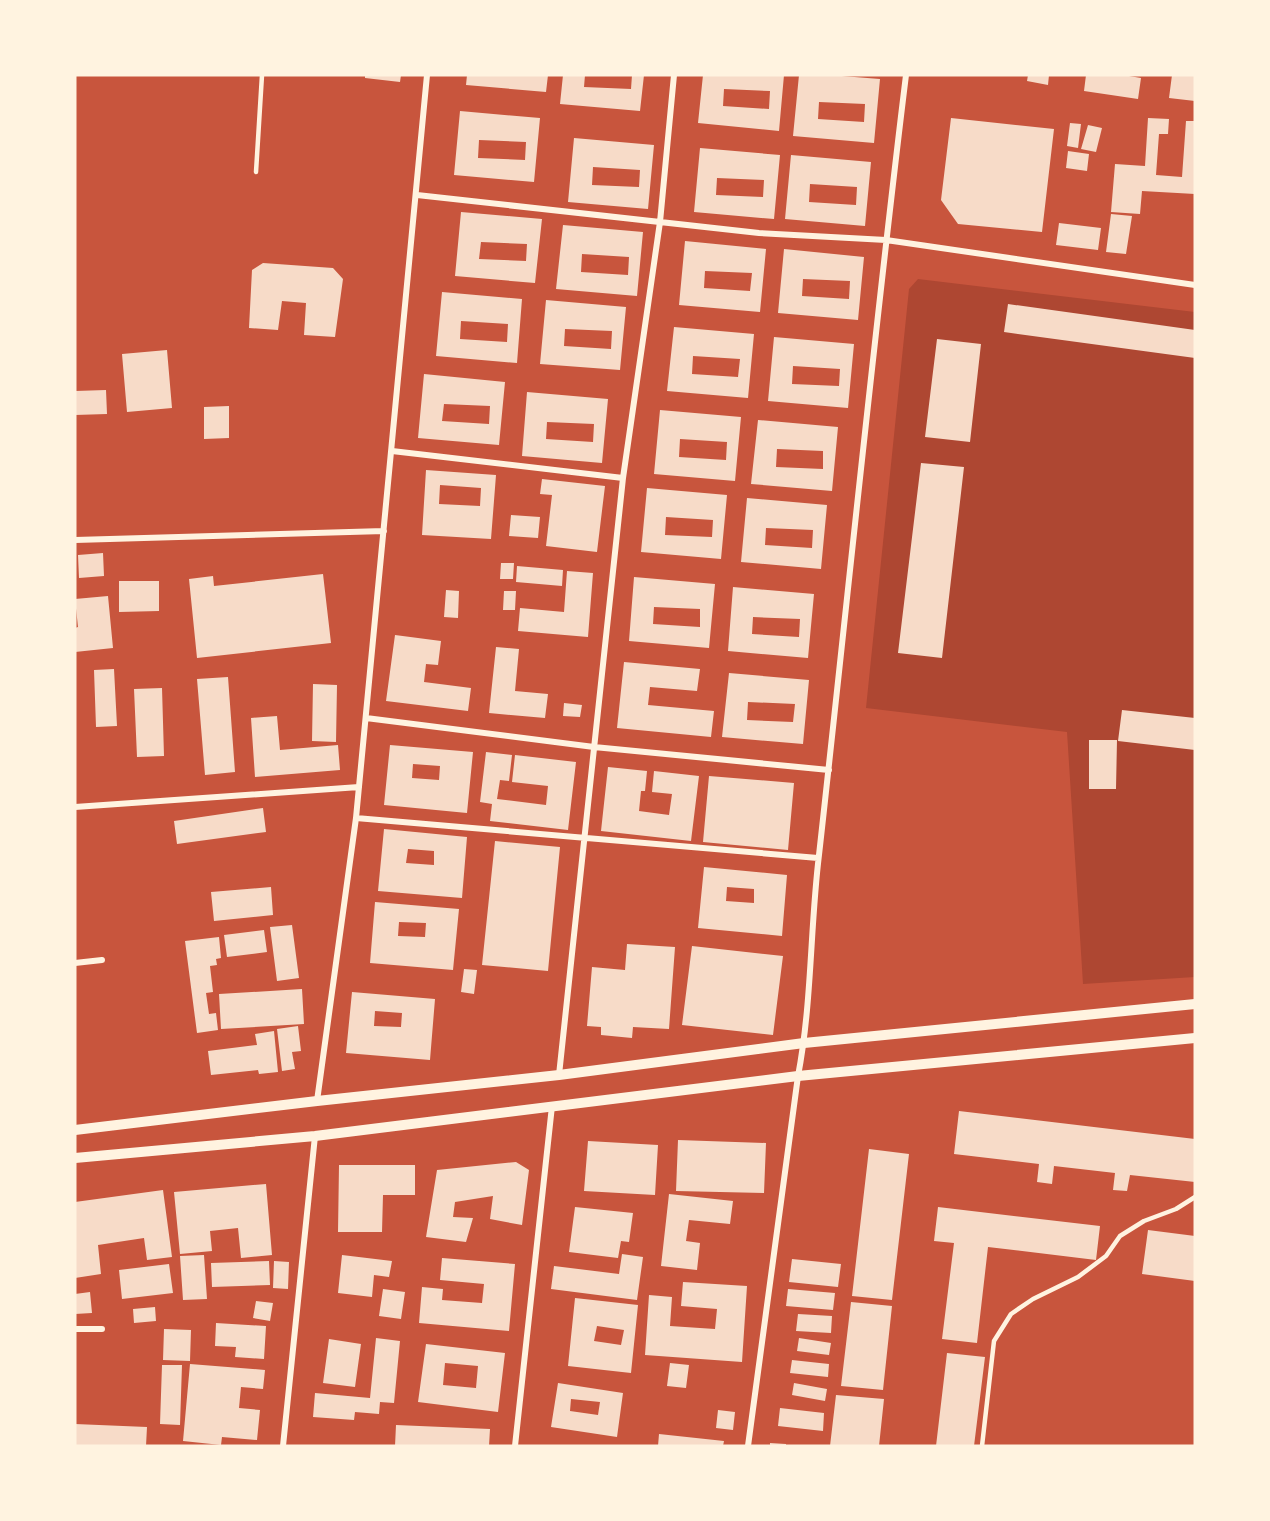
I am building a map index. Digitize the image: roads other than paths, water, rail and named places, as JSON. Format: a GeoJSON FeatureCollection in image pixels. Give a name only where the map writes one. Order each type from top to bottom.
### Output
{"type":"FeatureCollection","features":[{"type":"Feature","properties":{"kind":"street"},"geometry":{"type":"LineString","coordinates":[[317,1101],[356,818],[427,75]]}},
{"type":"Feature","properties":{"kind":"street"},"geometry":{"type":"LineString","coordinates":[[559,1075],[623,478],[660,222],[674,75]]}},
{"type":"Feature","properties":{"kind":"street"},"geometry":{"type":"LineString","coordinates":[[748,1446],[804,1043],[818,858],[906,75]]}},
{"type":"Feature","properties":{"kind":"street"},"geometry":{"type":"LineString","coordinates":[[417,195],[759,233],[886,240],[1195,285]]}},
{"type":"Feature","properties":{"kind":"street"},"geometry":{"type":"LineString","coordinates":[[392,451],[623,478]]}},
{"type":"Feature","properties":{"kind":"street"},"geometry":{"type":"LineString","coordinates":[[75,540],[384,531]]}},
{"type":"Feature","properties":{"kind":"street"},"geometry":{"type":"LineString","coordinates":[[366,718],[594,747],[829,770]]}},
{"type":"Feature","properties":{"kind":"street"},"geometry":{"type":"LineString","coordinates":[[75,807],[359,787]]}},
{"type":"Feature","properties":{"kind":"street"},"geometry":{"type":"LineString","coordinates":[[356,818],[818,858]]}},
{"type":"Feature","properties":{"kind":"street"},"geometry":{"type":"LineString","coordinates":[[75,963],[102,960]]}},
{"type":"Feature","properties":{"kind":"street"},"geometry":{"type":"LineString","coordinates":[[75,1130],[559,1075],[804,1043],[1195,1004]]}},
{"type":"Feature","properties":{"kind":"street"},"geometry":{"type":"LineString","coordinates":[[75,1158],[315,1136],[798,1076],[1195,1038]]}},
{"type":"Feature","properties":{"kind":"street"},"geometry":{"type":"LineString","coordinates":[[514,1446],[552,1106]]}},
{"type":"Feature","properties":{"kind":"street"},"geometry":{"type":"LineString","coordinates":[[283,1446],[315,1136]]}},
{"type":"Feature","properties":{"kind":"street"},"geometry":{"type":"LineString","coordinates":[[75,1329],[102,1329]]}},
{"type":"Feature","properties":{"kind":"lane"},"geometry":{"type":"LineString","coordinates":[[256,172],[262,75]]}},
{"type":"Feature","properties":{"kind":"lane"},"geometry":{"type":"LineString","coordinates":[[982,1446],[994,1341],[1011,1314],[1033,1299],[1078,1277],[1106,1256],[1120,1236],[1144,1221],[1176,1209],[1195,1197]]}}]}
